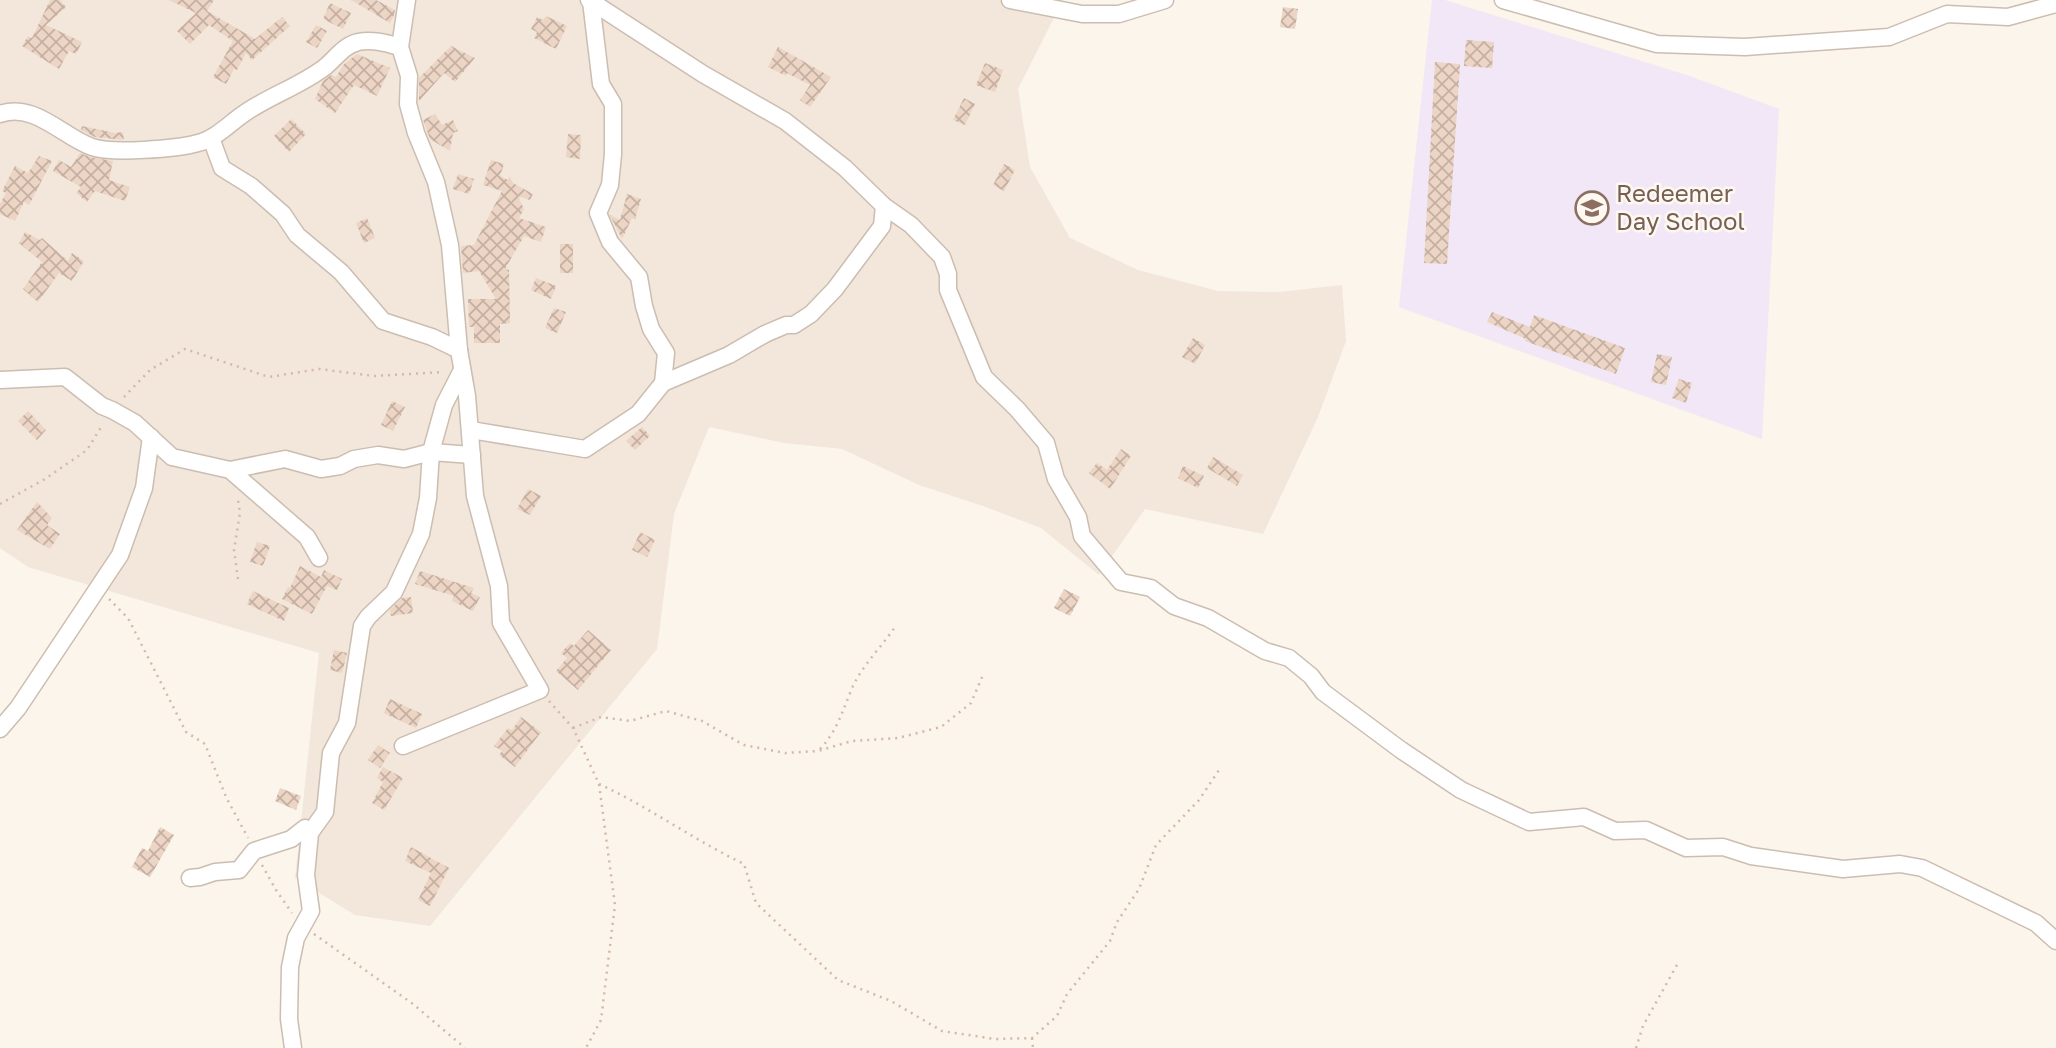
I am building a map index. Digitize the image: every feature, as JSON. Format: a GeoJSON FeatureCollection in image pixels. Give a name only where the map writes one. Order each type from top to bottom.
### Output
{"type":"FeatureCollection","features":[{"type":"Feature","properties":{"kind":"street"},"geometry":{"type":"LineString","coordinates":[[403,746],[541,690],[502,623],[499,586],[475,496],[471,430],[461,370],[450,245],[436,181],[416,133],[408,104],[409,76],[400,47],[407,0]]}},
{"type":"Feature","properties":{"kind":"street"},"geometry":{"type":"LineString","coordinates":[[1010,0],[1082,14],[1119,14],[1147,3],[1166,0]]}},
{"type":"Feature","properties":{"kind":"street"},"geometry":{"type":"LineString","coordinates":[[1503,0],[1657,44],[1745,47],[1889,37],[1947,14],[2008,17],[2056,4]]}},
{"type":"Feature","properties":{"kind":"street"},"geometry":{"type":"LineString","coordinates":[[590,1],[703,75],[785,121],[845,168],[884,206],[911,225],[942,257],[948,274],[948,290],[984,377],[1017,409],[1046,443],[1056,479],[1078,517],[1082,536],[1121,582],[1151,588],[1174,606],[1208,618],[1265,651],[1290,658],[1311,676],[1323,692],[1411,757],[1461,790],[1529,822],[1584,817],[1615,831],[1646,830],[1686,848],[1723,847],[1751,856],[1843,869],[1900,864],[1922,868],[2036,923],[2056,941]]}},
{"type":"Feature","properties":{"kind":"street"},"geometry":{"type":"LineString","coordinates":[[590,1],[601,84],[613,104],[610,185],[598,213],[610,242],[639,277],[643,306],[651,329],[666,353],[663,383]]}},
{"type":"Feature","properties":{"kind":"street"},"geometry":{"type":"LineString","coordinates":[[0,114],[9,111],[35,115],[91,147],[109,150],[184,146],[211,138],[251,108],[295,87],[325,67],[344,48],[373,40],[400,47]]}},
{"type":"Feature","properties":{"kind":"street"},"geometry":{"type":"LineString","coordinates":[[211,138],[222,168],[251,186],[283,214],[297,235],[341,272],[383,321],[459,349]]}},
{"type":"Feature","properties":{"kind":"street"},"geometry":{"type":"LineString","coordinates":[[471,430],[585,449],[638,414],[663,383],[729,355],[765,334],[786,325],[794,325],[811,314],[835,289],[882,226],[884,206]]}},
{"type":"Feature","properties":{"kind":"street"},"geometry":{"type":"LineString","coordinates":[[293,1048],[289,1019],[290,967],[296,938],[311,911],[306,875],[310,833],[325,812],[331,753],[346,723],[362,625],[394,592],[421,534],[428,498],[431,452],[444,405],[461,370]]}},
{"type":"Feature","properties":{"kind":"street"},"geometry":{"type":"LineString","coordinates":[[0,380],[65,377],[102,407],[135,423],[172,457],[232,472],[307,537],[319,558]]}},
{"type":"Feature","properties":{"kind":"street"},"geometry":{"type":"LineString","coordinates":[[0,729],[18,708],[120,555],[144,488],[151,437]]}},
{"type":"Feature","properties":{"kind":"street"},"geometry":{"type":"LineString","coordinates":[[232,472],[285,459],[321,469],[378,455],[404,459],[431,452],[472,455]]}},
{"type":"Feature","properties":{"kind":"street"},"geometry":{"type":"LineString","coordinates":[[190,878],[239,870],[254,850],[291,839],[305,828]]}},
{"type":"Feature","properties":{"kind":"path"},"geometry":{"type":"LineString","coordinates":[[0,504],[45,479],[87,450],[112,410],[150,370],[185,349],[270,377],[319,369],[374,376],[461,370]]}},
{"type":"Feature","properties":{"kind":"path"},"geometry":{"type":"LineString","coordinates":[[232,472],[240,513],[234,550],[238,579]]}},
{"type":"Feature","properties":{"kind":"path"},"geometry":{"type":"LineString","coordinates":[[818,751],[847,707],[854,684],[895,627]]}},
{"type":"Feature","properties":{"kind":"path"},"geometry":{"type":"LineString","coordinates":[[573,728],[601,717],[630,721],[666,712],[702,721],[744,745],[785,753],[818,751],[852,741],[898,738],[942,727],[971,703],[983,675]]}},
{"type":"Feature","properties":{"kind":"path"},"geometry":{"type":"LineString","coordinates":[[541,690],[573,728],[599,784],[615,905],[601,1020],[586,1048]]}},
{"type":"Feature","properties":{"kind":"path"},"geometry":{"type":"LineString","coordinates":[[599,784],[663,818],[704,845],[744,864],[757,903],[838,980],[891,1001],[942,1031],[995,1039],[1032,1038],[1056,1016],[1067,994],[1110,941],[1117,922],[1139,889],[1156,845],[1199,800],[1219,770]]}},
{"type":"Feature","properties":{"kind":"path"},"geometry":{"type":"LineString","coordinates":[[1636,1048],[1643,1027],[1678,963]]}},
{"type":"Feature","properties":{"kind":"path"},"geometry":{"type":"LineString","coordinates":[[1032,1038],[1033,1048]]}},
{"type":"Feature","properties":{"kind":"shaded area"},"geometry":{"type":"Polygon","coordinates":[[[0,0],[1063,0],[1018,89],[1030,167],[1070,238],[1138,270],[1218,291],[1279,292],[1342,285],[1346,341],[1318,417],[1263,534],[1145,509],[1099,575],[1041,528],[919,485],[842,449],[784,443],[709,427],[674,514],[657,649],[430,926],[355,915],[295,878],[319,653],[28,567],[0,548],[0,0]]]}},
{"type":"Feature","properties":{"kind":"shaded area","name":"Redeemer Day School"},"geometry":{"type":"Polygon","coordinates":[[[1432,0],[1445,0],[1690,76],[1779,109],[1762,439],[1399,307],[1432,0]]]}},
{"type":"Feature","properties":{"kind":"building"},"geometry":{"type":"Polygon","coordinates":[[[50,0],[60,0],[66,7],[46,25],[82,42],[76,54],[69,51],[59,69],[22,46],[28,36],[32,38],[50,0]]]}},
{"type":"Feature","properties":{"kind":"building"},"geometry":{"type":"Polygon","coordinates":[[[169,0],[214,0],[207,11],[255,39],[282,17],[290,26],[252,60],[246,53],[226,84],[213,77],[233,41],[209,25],[190,44],[177,31],[196,13],[169,0]]]}},
{"type":"Feature","properties":{"kind":"building"},"geometry":{"type":"Polygon","coordinates":[[[351,0],[376,0],[395,10],[394,15],[390,23],[351,0]]]}},
{"type":"Feature","properties":{"kind":"building"},"geometry":{"type":"Polygon","coordinates":[[[330,3],[351,13],[343,29],[323,19],[330,3]]]}},
{"type":"Feature","properties":{"kind":"building"},"geometry":{"type":"Polygon","coordinates":[[[1283,7],[1298,9],[1295,29],[1280,27],[1283,7]]]}},
{"type":"Feature","properties":{"kind":"building"},"geometry":{"type":"Polygon","coordinates":[[[546,16],[567,26],[556,49],[534,38],[537,32],[531,29],[537,17],[543,20],[546,16]]]}},
{"type":"Feature","properties":{"kind":"building"},"geometry":{"type":"Polygon","coordinates":[[[316,25],[327,31],[317,48],[306,42],[316,25]]]}},
{"type":"Feature","properties":{"kind":"building"},"geometry":{"type":"Polygon","coordinates":[[[1466,40],[1494,42],[1492,68],[1464,66],[1466,40]]]}},
{"type":"Feature","properties":{"kind":"building"},"geometry":{"type":"Polygon","coordinates":[[[451,46],[475,58],[455,82],[444,73],[419,101],[419,78],[451,46]]]}},
{"type":"Feature","properties":{"kind":"building"},"geometry":{"type":"Polygon","coordinates":[[[778,47],[831,77],[810,107],[800,100],[810,85],[768,67],[778,47]]]}},
{"type":"Feature","properties":{"kind":"building"},"geometry":{"type":"Polygon","coordinates":[[[357,54],[390,68],[377,96],[354,85],[335,113],[315,99],[323,81],[331,75],[336,77],[344,64],[357,54]]]}},
{"type":"Feature","properties":{"kind":"building"},"geometry":{"type":"Polygon","coordinates":[[[1435,62],[1460,64],[1447,264],[1424,263],[1435,62]]]}},
{"type":"Feature","properties":{"kind":"building"},"geometry":{"type":"Polygon","coordinates":[[[985,63],[1003,70],[995,92],[976,85],[985,63]]]}},
{"type":"Feature","properties":{"kind":"building"},"geometry":{"type":"Polygon","coordinates":[[[964,98],[975,104],[965,125],[953,120],[964,98]]]}},
{"type":"Feature","properties":{"kind":"building"},"geometry":{"type":"Polygon","coordinates":[[[435,114],[442,125],[453,120],[458,131],[453,133],[450,151],[430,139],[423,120],[435,114]]]}},
{"type":"Feature","properties":{"kind":"building"},"geometry":{"type":"Polygon","coordinates":[[[291,119],[306,134],[289,152],[274,136],[291,119]]]}},
{"type":"Feature","properties":{"kind":"building"},"geometry":{"type":"Polygon","coordinates":[[[82,126],[115,133],[123,132],[124,140],[95,137],[81,130],[82,126]]]}},
{"type":"Feature","properties":{"kind":"building"},"geometry":{"type":"Polygon","coordinates":[[[568,134],[581,135],[580,159],[566,157],[568,134]]]}},
{"type":"Feature","properties":{"kind":"building"},"geometry":{"type":"Polygon","coordinates":[[[80,153],[113,161],[109,180],[130,187],[125,201],[95,191],[87,202],[76,193],[81,187],[53,171],[59,160],[71,167],[80,153]]]}},
{"type":"Feature","properties":{"kind":"building"},"geometry":{"type":"Polygon","coordinates":[[[39,156],[52,161],[29,205],[24,202],[15,221],[0,214],[0,204],[6,193],[2,191],[15,166],[28,173],[39,156]]]}},
{"type":"Feature","properties":{"kind":"building"},"geometry":{"type":"Polygon","coordinates":[[[491,160],[504,164],[500,176],[508,180],[510,177],[513,183],[533,194],[530,200],[518,196],[524,209],[519,218],[546,227],[541,242],[524,236],[505,269],[509,270],[510,323],[500,324],[500,343],[474,343],[474,327],[469,327],[468,299],[496,299],[479,271],[463,273],[461,246],[474,245],[502,191],[483,185],[491,160]]]}},
{"type":"Feature","properties":{"kind":"building"},"geometry":{"type":"Polygon","coordinates":[[[1004,164],[1015,170],[1004,191],[993,185],[1004,164]]]}},
{"type":"Feature","properties":{"kind":"building"},"geometry":{"type":"Polygon","coordinates":[[[458,174],[474,179],[469,194],[453,189],[458,174]]]}},
{"type":"Feature","properties":{"kind":"building"},"geometry":{"type":"Polygon","coordinates":[[[627,194],[641,199],[635,219],[632,218],[622,239],[610,215],[620,220],[627,194]]]}},
{"type":"Feature","properties":{"kind":"building"},"geometry":{"type":"Polygon","coordinates":[[[367,218],[375,238],[364,243],[356,223],[367,218]]]}},
{"type":"Feature","properties":{"kind":"building"},"geometry":{"type":"Polygon","coordinates":[[[25,232],[40,240],[42,238],[68,261],[72,253],[84,261],[72,281],[59,273],[38,302],[23,289],[42,262],[19,243],[25,232]]]}},
{"type":"Feature","properties":{"kind":"building"},"geometry":{"type":"Polygon","coordinates":[[[560,244],[573,244],[573,273],[560,273],[560,244]]]}},
{"type":"Feature","properties":{"kind":"building"},"geometry":{"type":"Polygon","coordinates":[[[536,278],[556,286],[551,299],[531,290],[536,278]]]}},
{"type":"Feature","properties":{"kind":"building"},"geometry":{"type":"Polygon","coordinates":[[[554,308],[566,312],[557,333],[545,328],[554,308]]]}},
{"type":"Feature","properties":{"kind":"building"},"geometry":{"type":"Polygon","coordinates":[[[1492,312],[1530,327],[1534,315],[1625,348],[1616,374],[1525,341],[1526,339],[1487,322],[1492,312]]]}},
{"type":"Feature","properties":{"kind":"building"},"geometry":{"type":"Polygon","coordinates":[[[1193,338],[1205,345],[1195,364],[1182,357],[1193,338]]]}},
{"type":"Feature","properties":{"kind":"building"},"geometry":{"type":"Polygon","coordinates":[[[1657,354],[1672,357],[1666,385],[1651,382],[1657,354]]]}},
{"type":"Feature","properties":{"kind":"building"},"geometry":{"type":"Polygon","coordinates":[[[1679,379],[1692,383],[1686,403],[1672,398],[1679,379]]]}},
{"type":"Feature","properties":{"kind":"building"},"geometry":{"type":"Polygon","coordinates":[[[392,401],[405,407],[393,431],[381,425],[392,401]]]}},
{"type":"Feature","properties":{"kind":"building"},"geometry":{"type":"Polygon","coordinates":[[[28,411],[46,430],[37,440],[18,421],[28,411]]]}},
{"type":"Feature","properties":{"kind":"building"},"geometry":{"type":"Polygon","coordinates":[[[642,427],[650,436],[635,450],[626,441],[642,427]]]}},
{"type":"Feature","properties":{"kind":"building"},"geometry":{"type":"Polygon","coordinates":[[[1121,449],[1131,456],[1110,489],[1089,473],[1097,463],[1107,470],[1121,449]]]}},
{"type":"Feature","properties":{"kind":"building"},"geometry":{"type":"Polygon","coordinates":[[[1213,457],[1243,475],[1237,486],[1207,468],[1213,457]]]}},
{"type":"Feature","properties":{"kind":"building"},"geometry":{"type":"Polygon","coordinates":[[[1183,466],[1204,476],[1198,488],[1178,478],[1183,466]]]}},
{"type":"Feature","properties":{"kind":"building"},"geometry":{"type":"Polygon","coordinates":[[[528,489],[541,496],[530,515],[517,509],[528,489]]]}},
{"type":"Feature","properties":{"kind":"building"},"geometry":{"type":"Polygon","coordinates":[[[37,502],[52,518],[47,525],[60,534],[50,549],[17,530],[37,502]]]}},
{"type":"Feature","properties":{"kind":"building"},"geometry":{"type":"Polygon","coordinates":[[[640,532],[655,540],[647,557],[632,550],[640,532]]]}},
{"type":"Feature","properties":{"kind":"building"},"geometry":{"type":"Polygon","coordinates":[[[257,542],[270,546],[263,566],[250,562],[257,542]]]}},
{"type":"Feature","properties":{"kind":"building"},"geometry":{"type":"Polygon","coordinates":[[[300,566],[321,577],[324,570],[342,579],[337,590],[327,586],[312,614],[282,599],[300,566]]]}},
{"type":"Feature","properties":{"kind":"building"},"geometry":{"type":"Polygon","coordinates":[[[420,571],[474,588],[471,593],[480,597],[473,611],[452,601],[454,596],[415,584],[420,571]]]}},
{"type":"Feature","properties":{"kind":"building"},"geometry":{"type":"Polygon","coordinates":[[[1064,589],[1080,597],[1070,616],[1054,608],[1064,589]]]}},
{"type":"Feature","properties":{"kind":"building"},"geometry":{"type":"Polygon","coordinates":[[[253,591],[289,608],[284,621],[247,604],[253,591]]]}},
{"type":"Feature","properties":{"kind":"building"},"geometry":{"type":"Polygon","coordinates":[[[411,597],[413,613],[391,616],[390,610],[402,598],[411,597]]]}},
{"type":"Feature","properties":{"kind":"building"},"geometry":{"type":"Polygon","coordinates":[[[588,630],[611,650],[578,690],[556,671],[567,658],[561,653],[570,643],[574,646],[588,630]]]}},
{"type":"Feature","properties":{"kind":"building"},"geometry":{"type":"Polygon","coordinates":[[[334,650],[347,653],[342,673],[330,670],[334,650]]]}},
{"type":"Feature","properties":{"kind":"building"},"geometry":{"type":"Polygon","coordinates":[[[390,699],[422,714],[416,728],[384,713],[390,699]]]}},
{"type":"Feature","properties":{"kind":"building"},"geometry":{"type":"Polygon","coordinates":[[[521,717],[541,732],[515,767],[499,755],[502,751],[494,746],[508,728],[512,730],[521,717]]]}},
{"type":"Feature","properties":{"kind":"building"},"geometry":{"type":"Polygon","coordinates":[[[378,745],[390,753],[380,768],[368,760],[378,745]]]}},
{"type":"Feature","properties":{"kind":"building"},"geometry":{"type":"Polygon","coordinates":[[[383,767],[403,778],[384,810],[372,803],[383,782],[377,778],[383,767]]]}},
{"type":"Feature","properties":{"kind":"building"},"geometry":{"type":"Polygon","coordinates":[[[280,788],[301,796],[296,810],[275,801],[280,788]]]}},
{"type":"Feature","properties":{"kind":"building"},"geometry":{"type":"Polygon","coordinates":[[[160,827],[174,835],[150,877],[132,867],[142,848],[148,851],[160,827]]]}},
{"type":"Feature","properties":{"kind":"building"},"geometry":{"type":"Polygon","coordinates":[[[411,847],[449,868],[430,906],[418,900],[431,873],[405,861],[411,847]]]}},
{"type":"Feature","properties":{"kind":"place","name":"Redeemer Day School"},"geometry":{"type":"Point","coordinates":[1592,208]}}]}
